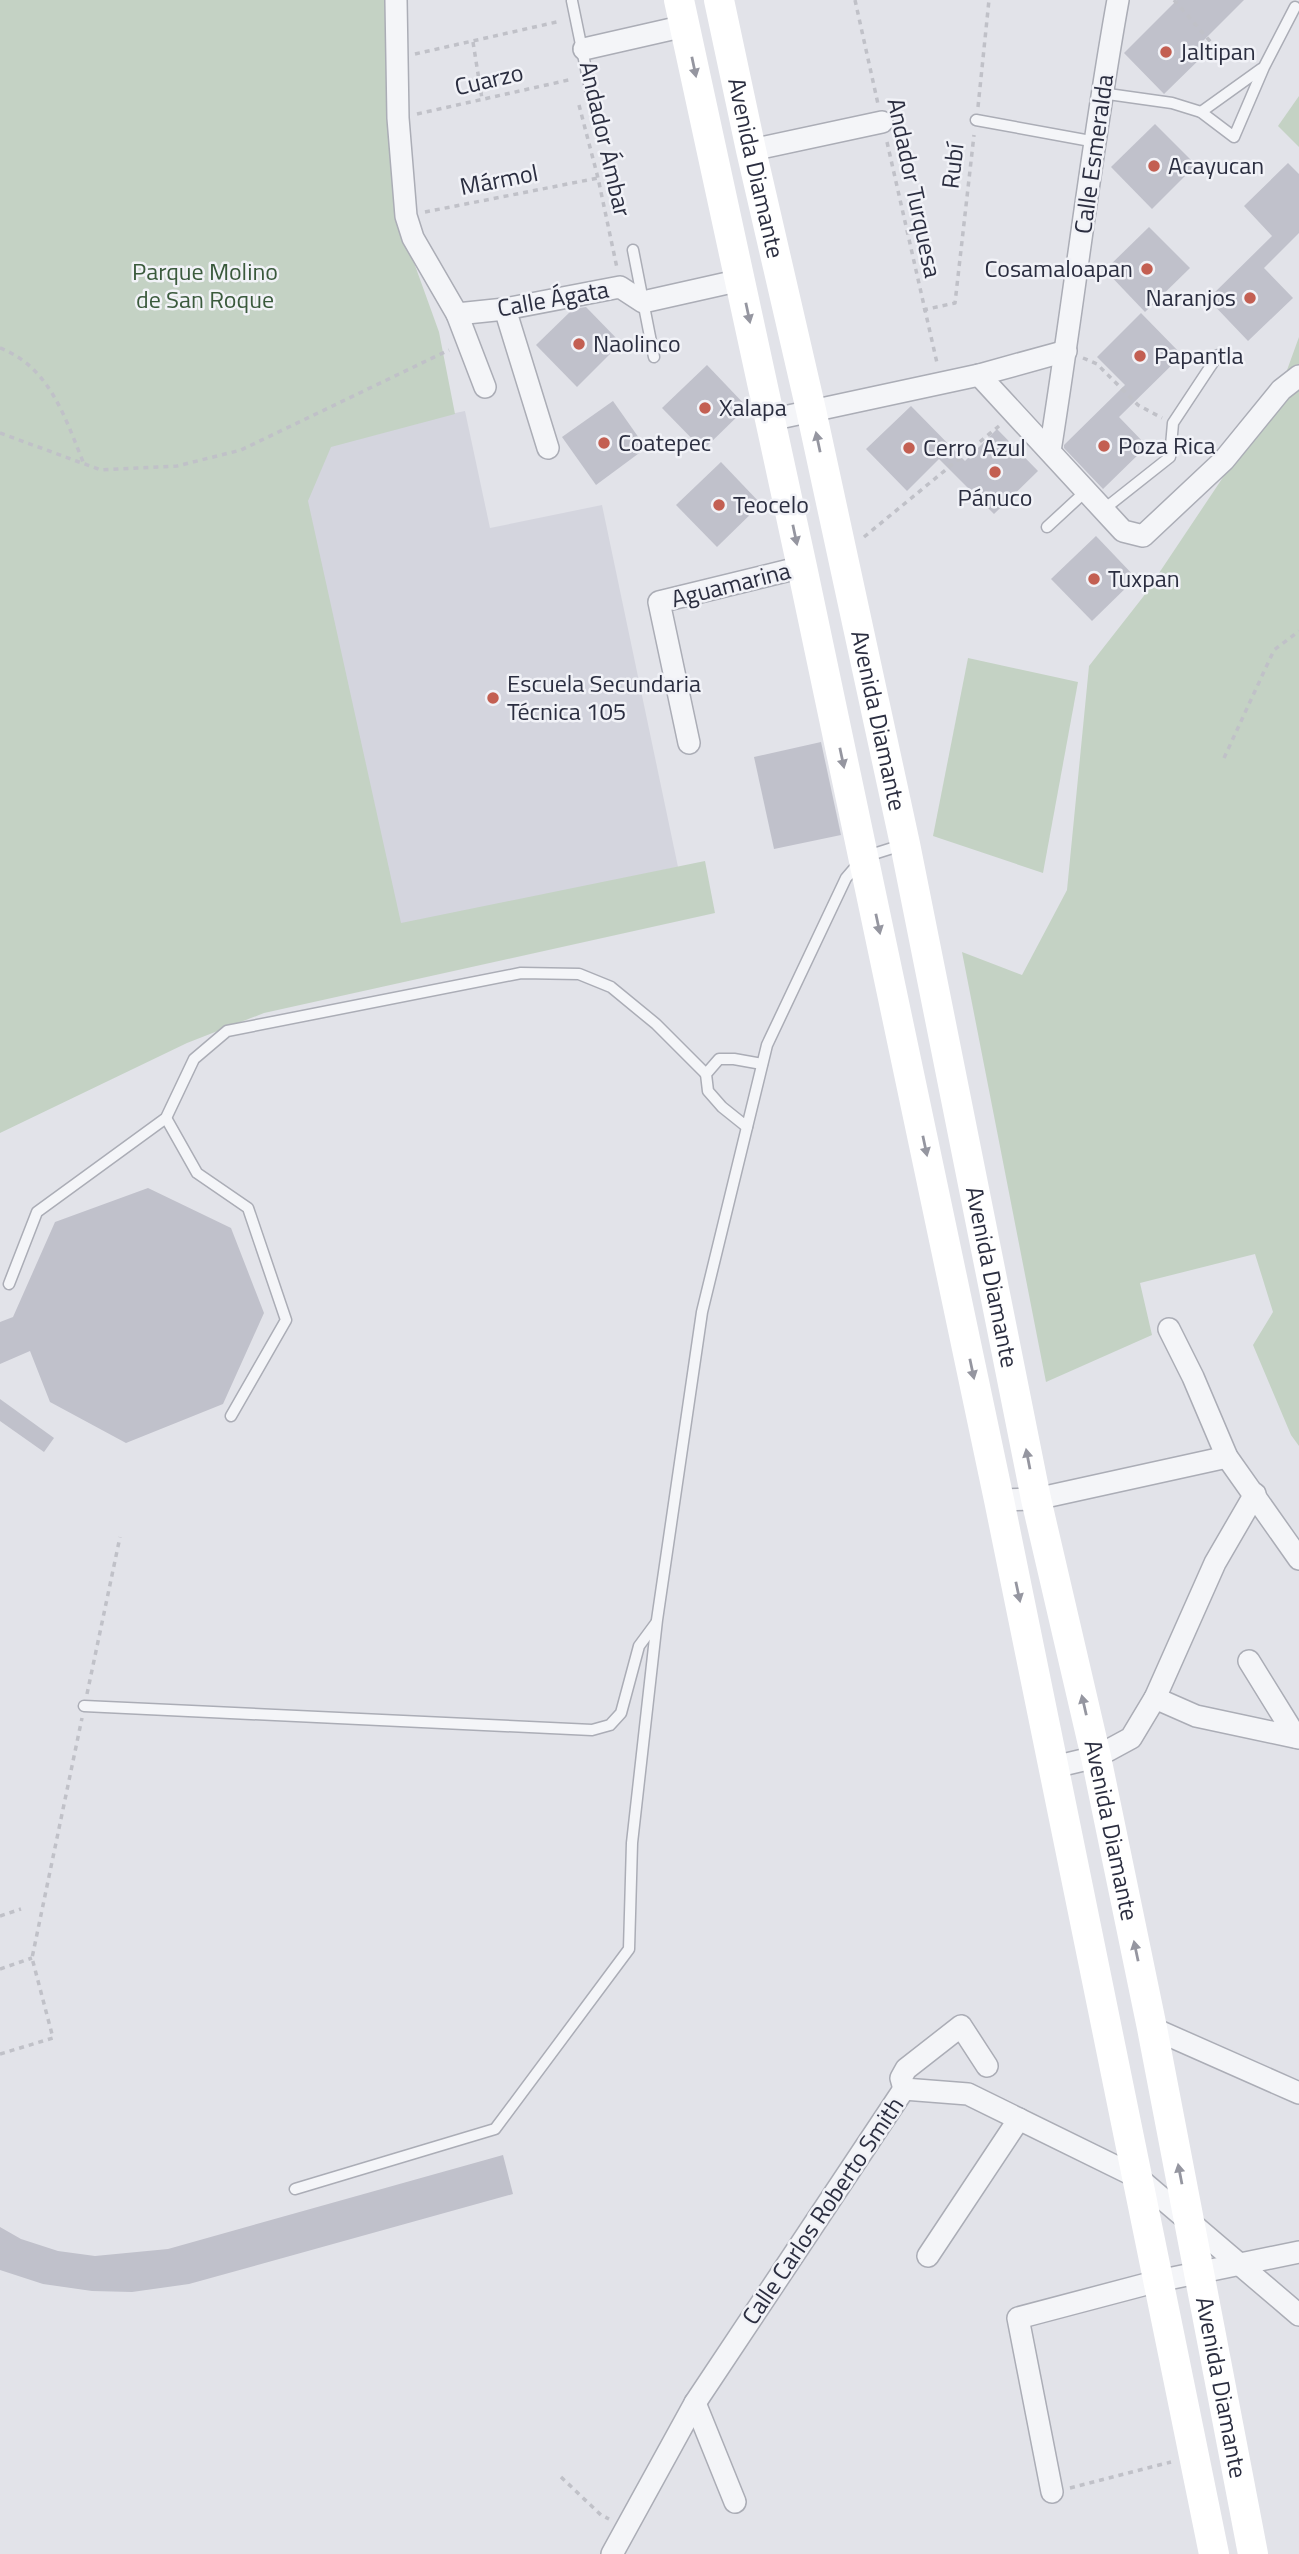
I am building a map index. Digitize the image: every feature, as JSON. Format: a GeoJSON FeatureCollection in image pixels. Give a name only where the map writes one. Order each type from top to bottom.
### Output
{"type":"FeatureCollection","features":[{"type":"Feature","properties":{"kind":"main road","name":"Avenida Diamante"},"geometry":{"type":"LineString","coordinates":[[719,0],[905,844],[1036,1499],[1096,1757],[1152,2028],[1254,2554]]}},
{"type":"Feature","properties":{"kind":"main road","name":"Avenida Diamante"},"geometry":{"type":"LineString","coordinates":[[682,13],[999,1500],[1214,2554]]}},
{"type":"Feature","properties":{"kind":"main road"},"geometry":{"type":"LineString","coordinates":[[822,664],[863,654]]}},
{"type":"Feature","properties":{"kind":"street"},"geometry":{"type":"LineString","coordinates":[[396,0],[398,118],[406,216],[413,238],[457,314],[485,387]]}},
{"type":"Feature","properties":{"kind":"street","name":"Calle Esmeralda"},"geometry":{"type":"LineString","coordinates":[[1050,451],[1101,93],[1118,0]]}},
{"type":"Feature","properties":{"kind":"street"},"geometry":{"type":"LineString","coordinates":[[584,49],[682,13]]}},
{"type":"Feature","properties":{"kind":"street"},"geometry":{"type":"LineString","coordinates":[[751,150],[882,122]]}},
{"type":"Feature","properties":{"kind":"street"},"geometry":{"type":"LineString","coordinates":[[643,302],[741,280]]}},
{"type":"Feature","properties":{"kind":"street","name":"Calle Ágata"},"geometry":{"type":"LineString","coordinates":[[457,314],[505,309],[621,287],[643,302]]}},
{"type":"Feature","properties":{"kind":"street"},"geometry":{"type":"LineString","coordinates":[[505,309],[548,448]]}},
{"type":"Feature","properties":{"kind":"street"},"geometry":{"type":"LineString","coordinates":[[770,420],[979,374],[1066,351]]}},
{"type":"Feature","properties":{"kind":"street"},"geometry":{"type":"LineString","coordinates":[[979,374],[1123,531],[1143,536],[1224,460],[1281,390],[1299,376]]}},
{"type":"Feature","properties":{"kind":"street","name":"Aguamarina"},"geometry":{"type":"LineString","coordinates":[[689,743],[659,602],[802,567]]}},
{"type":"Feature","properties":{"kind":"street"},"geometry":{"type":"LineString","coordinates":[[1169,1329],[1194,1377],[1227,1457],[1299,1559]]}},
{"type":"Feature","properties":{"kind":"street"},"geometry":{"type":"LineString","coordinates":[[999,1500],[1036,1499],[1227,1457]]}},
{"type":"Feature","properties":{"kind":"street"},"geometry":{"type":"LineString","coordinates":[[1054,1767],[1096,1757],[1130,1738],[1155,1698],[1215,1563],[1255,1494]]}},
{"type":"Feature","properties":{"kind":"street"},"geometry":{"type":"LineString","coordinates":[[1249,1661],[1297,1737]]}},
{"type":"Feature","properties":{"kind":"street"},"geometry":{"type":"LineString","coordinates":[[1155,1698],[1196,1716],[1297,1737]]}},
{"type":"Feature","properties":{"kind":"street"},"geometry":{"type":"LineString","coordinates":[[904,2089],[901,2078],[906,2069],[961,2026],[987,2066]]}},
{"type":"Feature","properties":{"kind":"street"},"geometry":{"type":"LineString","coordinates":[[1152,2028],[1299,2093]]}},
{"type":"Feature","properties":{"kind":"street","name":"Calle Carlos Roberto Smith"},"geometry":{"type":"LineString","coordinates":[[612,2554],[695,2403],[904,2089],[968,2094],[1137,2177],[1299,2315]]}},
{"type":"Feature","properties":{"kind":"street"},"geometry":{"type":"LineString","coordinates":[[928,2256],[1019,2119]]}},
{"type":"Feature","properties":{"kind":"street"},"geometry":{"type":"LineString","coordinates":[[1052,2492],[1018,2318],[1158,2281],[1299,2252]]}},
{"type":"Feature","properties":{"kind":"street"},"geometry":{"type":"LineString","coordinates":[[695,2403],[734,2502]]}},
{"type":"Feature","properties":{"kind":"lane"},"geometry":{"type":"LineString","coordinates":[[572,1],[592,98]]}},
{"type":"Feature","properties":{"kind":"lane"},"geometry":{"type":"LineString","coordinates":[[1101,93],[1172,103],[1201,111],[1234,137],[1264,67],[1295,7]]}},
{"type":"Feature","properties":{"kind":"lane"},"geometry":{"type":"LineString","coordinates":[[1201,111],[1264,67]]}},
{"type":"Feature","properties":{"kind":"lane"},"geometry":{"type":"LineString","coordinates":[[976,120],[1096,142]]}},
{"type":"Feature","properties":{"kind":"lane"},"geometry":{"type":"LineString","coordinates":[[633,250],[654,357]]}},
{"type":"Feature","properties":{"kind":"lane"},"geometry":{"type":"LineString","coordinates":[[1103,510],[1170,457],[1173,423],[1219,355]]}},
{"type":"Feature","properties":{"kind":"lane"},"geometry":{"type":"LineString","coordinates":[[1047,527],[1086,491]]}},
{"type":"Feature","properties":{"kind":"lane"},"geometry":{"type":"LineString","coordinates":[[295,2189],[495,2129],[629,1949],[632,1843],[657,1620],[702,1312],[762,1064],[767,1045],[846,878],[864,857],[905,844]]}},
{"type":"Feature","properties":{"kind":"lane"},"geometry":{"type":"LineString","coordinates":[[9,1283],[37,1212],[166,1118],[194,1059],[227,1031],[521,973],[579,974],[611,987],[656,1024],[706,1074],[708,1091],[722,1107],[747,1127]]}},
{"type":"Feature","properties":{"kind":"lane"},"geometry":{"type":"LineString","coordinates":[[706,1074],[719,1059],[762,1064]]}},
{"type":"Feature","properties":{"kind":"lane"},"geometry":{"type":"LineString","coordinates":[[166,1118],[197,1173],[248,1208],[286,1320],[231,1416]]}},
{"type":"Feature","properties":{"kind":"lane"},"geometry":{"type":"LineString","coordinates":[[84,1706],[592,1730],[610,1725],[621,1713],[639,1646],[657,1620]]}},
{"type":"Feature","properties":{"kind":"path","name":"Andador Turquesa"},"geometry":{"type":"LineString","coordinates":[[855,0],[923,310],[942,382]]}},
{"type":"Feature","properties":{"kind":"path","name":"Rubí"},"geometry":{"type":"LineString","coordinates":[[923,310],[955,303],[989,0]]}},
{"type":"Feature","properties":{"kind":"path"},"geometry":{"type":"LineString","coordinates":[[1174,0],[1215,47]]}},
{"type":"Feature","properties":{"kind":"path","name":"Andador Ámbar"},"geometry":{"type":"LineString","coordinates":[[560,10],[563,33]]}},
{"type":"Feature","properties":{"kind":"path","name":"Cuarzo"},"geometry":{"type":"LineString","coordinates":[[396,58],[576,19]]}},
{"type":"Feature","properties":{"kind":"path"},"geometry":{"type":"LineString","coordinates":[[473,41],[482,99]]}},
{"type":"Feature","properties":{"kind":"path","name":"Andador Ámbar"},"geometry":{"type":"LineString","coordinates":[[570,68],[572,79]]}},
{"type":"Feature","properties":{"kind":"path","name":"Cuarzo"},"geometry":{"type":"LineString","coordinates":[[398,118],[589,77]]}},
{"type":"Feature","properties":{"kind":"path","name":"Andador Ámbar"},"geometry":{"type":"LineString","coordinates":[[578,104],[598,178],[621,287]]}},
{"type":"Feature","properties":{"kind":"path","name":"Mármol"},"geometry":{"type":"LineString","coordinates":[[406,216],[598,178]]}},
{"type":"Feature","properties":{"kind":"path"},"geometry":{"type":"LineString","coordinates":[[0,433],[102,470],[177,466],[241,450],[467,341]]}},
{"type":"Feature","properties":{"kind":"path"},"geometry":{"type":"LineString","coordinates":[[0,348],[19,355],[55,395],[84,464]]}},
{"type":"Feature","properties":{"kind":"path"},"geometry":{"type":"LineString","coordinates":[[1066,351],[1097,364],[1138,405],[1173,423]]}},
{"type":"Feature","properties":{"kind":"path"},"geometry":{"type":"LineString","coordinates":[[842,555],[1014,414]]}},
{"type":"Feature","properties":{"kind":"path"},"geometry":{"type":"LineString","coordinates":[[1224,758],[1274,650],[1299,631]]}},
{"type":"Feature","properties":{"kind":"path"},"geometry":{"type":"LineString","coordinates":[[0,2053],[53,2038],[32,1958],[120,1537]]}},
{"type":"Feature","properties":{"kind":"path"},"geometry":{"type":"LineString","coordinates":[[0,1916],[21,1909]]}},
{"type":"Feature","properties":{"kind":"path"},"geometry":{"type":"LineString","coordinates":[[0,1969],[32,1958]]}},
{"type":"Feature","properties":{"kind":"path"},"geometry":{"type":"LineString","coordinates":[[1052,2492],[1194,2457]]}},
{"type":"Feature","properties":{"kind":"path"},"geometry":{"type":"LineString","coordinates":[[561,2477],[601,2515],[627,2528]]}},
{"type":"Feature","properties":{"kind":"shaded area","name":"Escuela Secundaria Técnica 105"},"geometry":{"type":"Polygon","coordinates":[[[465,411],[490,528],[602,505],[678,867],[392,927],[291,447],[465,411]]]}},
{"type":"Feature","properties":{"kind":"green space","name":"Parque Molino de San Roque"},"geometry":{"type":"Polygon","coordinates":[[[0,0],[389,0],[399,221],[439,332],[455,414],[331,447],[308,501],[401,923],[705,861],[715,913],[264,1013],[187,1043],[0,1133],[0,0]]]}},
{"type":"Feature","properties":{"kind":"green space"},"geometry":{"type":"Polygon","coordinates":[[[1299,96],[1299,147],[1278,126],[1299,96]]]}},
{"type":"Feature","properties":{"kind":"green space"},"geometry":{"type":"Polygon","coordinates":[[[1299,337],[1299,1446],[1291,1435],[1253,1345],[1273,1312],[1255,1254],[1140,1283],[1152,1335],[1046,1382],[962,952],[1022,975],[1067,890],[1089,666],[1143,597],[1278,395],[1299,337]]]}},
{"type":"Feature","properties":{"kind":"green space"},"geometry":{"type":"Polygon","coordinates":[[[968,658],[1078,682],[1043,873],[933,836],[968,658]]]}},
{"type":"Feature","properties":{"kind":"building","name":"Jaltipan"},"geometry":{"type":"Polygon","coordinates":[[[1177,0],[1244,0],[1201,43],[1208,51],[1164,94],[1124,53],[1177,0]]]}},
{"type":"Feature","properties":{"kind":"building","name":"Acayucan"},"geometry":{"type":"Polygon","coordinates":[[[1155,124],[1196,165],[1152,209],[1111,167],[1155,124]]]}},
{"type":"Feature","properties":{"kind":"building"},"geometry":{"type":"Polygon","coordinates":[[[1288,163],[1299,174],[1299,233],[1264,268],[1293,298],[1248,341],[1208,299],[1272,236],[1244,206],[1288,163]]]}},
{"type":"Feature","properties":{"kind":"building","name":"Cosamaloapan"},"geometry":{"type":"Polygon","coordinates":[[[1149,227],[1190,268],[1145,312],[1105,270],[1149,227]]]}},
{"type":"Feature","properties":{"kind":"building","name":"Naolinco"},"geometry":{"type":"Polygon","coordinates":[[[586,307],[621,343],[577,387],[536,345],[573,309],[586,307]]]}},
{"type":"Feature","properties":{"kind":"building"},"geometry":{"type":"Polygon","coordinates":[[[1141,313],[1182,355],[1119,417],[1147,446],[1103,489],[1064,445],[1125,385],[1097,357],[1141,313]]]}},
{"type":"Feature","properties":{"kind":"building","name":"Xalapa"},"geometry":{"type":"Polygon","coordinates":[[[707,365],[747,407],[703,450],[662,408],[707,365]]]}},
{"type":"Feature","properties":{"kind":"building","name":"Coatepec"},"geometry":{"type":"Polygon","coordinates":[[[613,401],[646,448],[596,485],[562,437],[613,401]]]}},
{"type":"Feature","properties":{"kind":"building"},"geometry":{"type":"Polygon","coordinates":[[[911,406],[965,461],[997,429],[1038,471],[994,514],[939,459],[907,491],[866,449],[911,406]]]}},
{"type":"Feature","properties":{"kind":"building","name":"Teocelo"},"geometry":{"type":"Polygon","coordinates":[[[721,462],[761,504],[717,547],[676,505],[721,462]]]}},
{"type":"Feature","properties":{"kind":"building","name":"Tuxpan"},"geometry":{"type":"Polygon","coordinates":[[[1096,536],[1136,578],[1092,621],[1051,579],[1096,536]]]}},
{"type":"Feature","properties":{"kind":"building"},"geometry":{"type":"Polygon","coordinates":[[[821,742],[841,835],[774,849],[754,757],[821,742]]]}},
{"type":"Feature","properties":{"kind":"building"},"geometry":{"type":"Polygon","coordinates":[[[148,1188],[231,1228],[264,1313],[223,1404],[126,1443],[50,1402],[30,1351],[0,1364],[0,1322],[13,1317],[55,1222],[148,1188]]]}},
{"type":"Feature","properties":{"kind":"building"},"geometry":{"type":"Polygon","coordinates":[[[0,1399],[54,1438],[44,1452],[0,1421],[0,1399]]]}},
{"type":"Feature","properties":{"kind":"building"},"geometry":{"type":"Polygon","coordinates":[[[503,2155],[513,2194],[189,2284],[132,2292],[92,2291],[43,2284],[0,2270],[0,2227],[21,2239],[58,2251],[95,2256],[168,2249],[503,2155]]]}},
{"type":"Feature","properties":{"kind":"place","name":"Jaltipan"},"geometry":{"type":"Point","coordinates":[1166,52]}},
{"type":"Feature","properties":{"kind":"place","name":"Acayucan"},"geometry":{"type":"Point","coordinates":[1154,166]}},
{"type":"Feature","properties":{"kind":"place","name":"Cosamaloapan"},"geometry":{"type":"Point","coordinates":[1147,269]}},
{"type":"Feature","properties":{"kind":"place","name":"Naranjos"},"geometry":{"type":"Point","coordinates":[1250,298]}},
{"type":"Feature","properties":{"kind":"place","name":"Naolinco"},"geometry":{"type":"Point","coordinates":[579,344]}},
{"type":"Feature","properties":{"kind":"place","name":"Papantla"},"geometry":{"type":"Point","coordinates":[1140,356]}},
{"type":"Feature","properties":{"kind":"place","name":"Xalapa"},"geometry":{"type":"Point","coordinates":[705,408]}},
{"type":"Feature","properties":{"kind":"place","name":"Coatepec"},"geometry":{"type":"Point","coordinates":[604,443]}},
{"type":"Feature","properties":{"kind":"place","name":"Poza Rica"},"geometry":{"type":"Point","coordinates":[1104,446]}},
{"type":"Feature","properties":{"kind":"place","name":"Cerro Azul"},"geometry":{"type":"Point","coordinates":[909,448]}},
{"type":"Feature","properties":{"kind":"place","name":"Pánuco"},"geometry":{"type":"Point","coordinates":[995,472]}},
{"type":"Feature","properties":{"kind":"place","name":"Teocelo"},"geometry":{"type":"Point","coordinates":[719,505]}},
{"type":"Feature","properties":{"kind":"place","name":"Tuxpan"},"geometry":{"type":"Point","coordinates":[1094,579]}},
{"type":"Feature","properties":{"kind":"place","name":"Escuela Secundaria Técnica 105"},"geometry":{"type":"Point","coordinates":[493,698]}}]}
